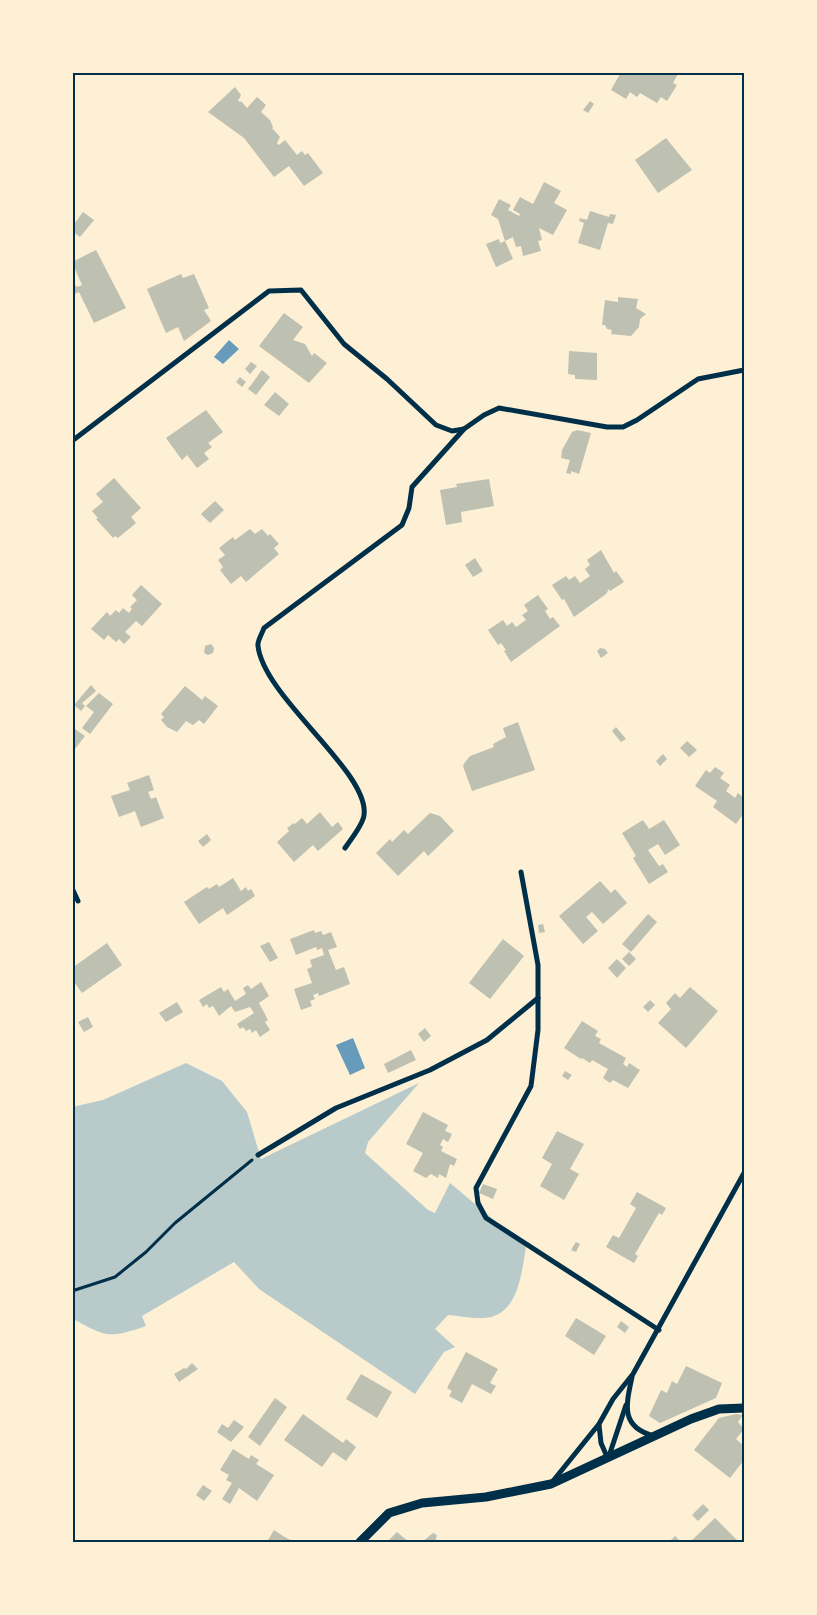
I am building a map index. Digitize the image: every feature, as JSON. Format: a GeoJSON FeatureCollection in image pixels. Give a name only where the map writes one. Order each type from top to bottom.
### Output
{"type":"FeatureCollection","features":[{"type":"Feature","properties":{"kind":"street"},"geometry":{"type":"LineString","coordinates":[[72,441],[268,291],[286,290],[300,290],[344,344],[387,379],[436,425],[452,431],[464,429]]}},
{"type":"Feature","properties":{"kind":"street"},"geometry":{"type":"LineString","coordinates":[[345,848],[365,816],[362,797],[345,770],[264,670],[257,644],[264,628],[402,525],[409,508],[412,487],[464,429],[484,415],[499,408],[607,427],[624,427],[698,379],[744,370]]}},
{"type":"Feature","properties":{"kind":"street"},"geometry":{"type":"LineString","coordinates":[[521,872],[538,966],[538,1030],[530,1086],[476,1188],[478,1203],[486,1218],[659,1330]]}},
{"type":"Feature","properties":{"kind":"street"},"geometry":{"type":"LineString","coordinates":[[72,888],[78,901]]}},
{"type":"Feature","properties":{"kind":"street"},"geometry":{"type":"LineString","coordinates":[[258,1155],[336,1108],[430,1070],[487,1040],[538,998]]}},
{"type":"Feature","properties":{"kind":"street"},"geometry":{"type":"LineString","coordinates":[[551,1484],[599,1424],[613,1399],[633,1374],[744,1173]]}},
{"type":"Feature","properties":{"kind":"street"},"geometry":{"type":"LineString","coordinates":[[608,1459],[626,1404],[633,1374]]}},
{"type":"Feature","properties":{"kind":"street"},"geometry":{"type":"LineString","coordinates":[[626,1404],[630,1419],[639,1432],[655,1436]]}},
{"type":"Feature","properties":{"kind":"street"},"geometry":{"type":"LineString","coordinates":[[360,1542],[389,1513],[422,1503],[486,1497],[551,1484],[691,1419],[719,1409],[744,1408]]}},
{"type":"Feature","properties":{"kind":"street"},"geometry":{"type":"LineString","coordinates":[[599,1424],[601,1443],[608,1459]]}},
{"type":"Feature","properties":{"kind":"path"},"geometry":{"type":"LineString","coordinates":[[72,1291],[115,1277],[146,1252],[174,1223],[258,1155]]}},
{"type":"Feature","properties":{"kind":"shaded area"},"geometry":{"type":"Polygon","coordinates":[[[186,1063],[222,1081],[247,1112],[261,1159],[419,1083],[368,1142],[365,1153],[428,1210],[435,1213],[450,1183],[526,1247],[518,1288],[508,1306],[500,1313],[486,1318],[448,1315],[435,1329],[455,1347],[444,1352],[415,1394],[259,1289],[234,1262],[142,1316],[146,1326],[123,1333],[108,1334],[93,1330],[73,1319],[72,1107],[103,1100],[186,1063]]]}},
{"type":"Feature","properties":{"kind":"water"},"geometry":{"type":"Polygon","coordinates":[[[229,340],[239,349],[223,364],[214,357],[229,340]]]}},
{"type":"Feature","properties":{"kind":"water"},"geometry":{"type":"Polygon","coordinates":[[[353,1038],[365,1068],[350,1075],[336,1045],[353,1038]]]}},
{"type":"Feature","properties":{"kind":"building"},"geometry":{"type":"Polygon","coordinates":[[[621,72],[679,72],[673,83],[677,85],[667,101],[661,97],[657,103],[640,93],[637,97],[630,92],[626,99],[611,90],[621,72]]]}},
{"type":"Feature","properties":{"kind":"building"},"geometry":{"type":"Polygon","coordinates":[[[235,87],[241,95],[238,101],[242,102],[247,108],[257,97],[266,105],[261,112],[270,120],[272,128],[280,137],[277,143],[279,145],[285,140],[297,155],[302,151],[305,155],[308,153],[323,173],[304,186],[289,166],[274,177],[244,138],[208,112],[235,87]]]}},
{"type":"Feature","properties":{"kind":"building"},"geometry":{"type":"Polygon","coordinates":[[[590,101],[594,104],[588,113],[583,110],[590,101]]]}},
{"type":"Feature","properties":{"kind":"building"},"geometry":{"type":"Polygon","coordinates":[[[666,138],[692,170],[658,193],[635,160],[666,138]]]}},
{"type":"Feature","properties":{"kind":"building"},"geometry":{"type":"Polygon","coordinates":[[[544,182],[561,191],[554,203],[567,210],[553,235],[539,228],[542,240],[538,241],[541,251],[523,256],[521,246],[516,247],[513,237],[505,241],[498,219],[491,215],[499,199],[511,205],[508,210],[519,216],[520,214],[513,210],[520,197],[533,204],[544,182]]]}},
{"type":"Feature","properties":{"kind":"building"},"geometry":{"type":"Polygon","coordinates":[[[590,211],[609,217],[610,214],[616,215],[613,224],[608,223],[600,250],[578,243],[584,223],[579,221],[580,218],[587,220],[590,211]]]}},
{"type":"Feature","properties":{"kind":"building"},"geometry":{"type":"Polygon","coordinates":[[[83,212],[94,220],[80,237],[72,231],[72,227],[83,212]]]}},
{"type":"Feature","properties":{"kind":"building"},"geometry":{"type":"Polygon","coordinates":[[[499,239],[500,243],[505,241],[513,259],[496,267],[486,244],[499,239]]]}},
{"type":"Feature","properties":{"kind":"building"},"geometry":{"type":"Polygon","coordinates":[[[96,250],[126,308],[94,323],[79,292],[72,295],[72,282],[77,287],[82,285],[72,262],[96,250]]]}},
{"type":"Feature","properties":{"kind":"building"},"geometry":{"type":"Polygon","coordinates":[[[181,274],[183,278],[194,274],[209,308],[204,310],[211,321],[184,341],[178,327],[166,333],[147,289],[181,274]]]}},
{"type":"Feature","properties":{"kind":"building"},"geometry":{"type":"Polygon","coordinates":[[[618,297],[638,299],[636,308],[646,314],[640,319],[639,327],[631,336],[611,334],[612,330],[602,325],[605,300],[618,302],[618,297]]]}},
{"type":"Feature","properties":{"kind":"building"},"geometry":{"type":"Polygon","coordinates":[[[284,313],[303,327],[293,340],[305,344],[312,356],[314,353],[327,363],[309,383],[259,346],[284,313]]]}},
{"type":"Feature","properties":{"kind":"building"},"geometry":{"type":"Polygon","coordinates":[[[569,351],[597,353],[597,380],[575,379],[575,375],[568,374],[569,351]]]}},
{"type":"Feature","properties":{"kind":"building"},"geometry":{"type":"Polygon","coordinates":[[[251,362],[257,366],[250,374],[245,369],[251,362]]]}},
{"type":"Feature","properties":{"kind":"building"},"geometry":{"type":"Polygon","coordinates":[[[262,370],[270,377],[256,395],[248,389],[262,370]]]}},
{"type":"Feature","properties":{"kind":"building"},"geometry":{"type":"Polygon","coordinates":[[[240,377],[246,382],[242,387],[236,382],[240,377]]]}},
{"type":"Feature","properties":{"kind":"building"},"geometry":{"type":"Polygon","coordinates":[[[275,392],[289,404],[279,416],[264,405],[275,392]]]}},
{"type":"Feature","properties":{"kind":"building"},"geometry":{"type":"Polygon","coordinates":[[[206,410],[223,432],[208,443],[212,447],[204,453],[209,459],[197,468],[187,455],[182,460],[166,438],[206,410]]]}},
{"type":"Feature","properties":{"kind":"building"},"geometry":{"type":"Polygon","coordinates":[[[577,430],[591,433],[579,474],[571,471],[571,474],[566,473],[570,460],[561,458],[562,450],[572,432],[577,430]]]}},
{"type":"Feature","properties":{"kind":"building"},"geometry":{"type":"Polygon","coordinates":[[[114,478],[141,508],[131,517],[136,523],[118,538],[115,536],[113,538],[96,519],[98,518],[92,511],[103,502],[96,494],[114,478]]]}},
{"type":"Feature","properties":{"kind":"building"},"geometry":{"type":"Polygon","coordinates":[[[489,479],[494,506],[461,512],[462,522],[446,525],[440,490],[457,487],[456,484],[489,479]]]}},
{"type":"Feature","properties":{"kind":"building"},"geometry":{"type":"Polygon","coordinates":[[[215,501],[224,510],[210,523],[201,514],[215,501]]]}},
{"type":"Feature","properties":{"kind":"building"},"geometry":{"type":"Polygon","coordinates":[[[250,529],[255,534],[262,529],[268,536],[270,534],[279,544],[274,548],[279,554],[246,582],[241,576],[231,584],[220,570],[223,567],[218,560],[225,555],[219,548],[233,537],[235,540],[250,529]]]}},
{"type":"Feature","properties":{"kind":"building"},"geometry":{"type":"Polygon","coordinates":[[[601,550],[614,573],[616,571],[624,582],[610,591],[609,589],[606,594],[574,617],[564,599],[562,600],[552,585],[566,576],[569,580],[575,576],[580,583],[590,576],[585,569],[590,565],[587,560],[601,550]]]}},
{"type":"Feature","properties":{"kind":"building"},"geometry":{"type":"Polygon","coordinates":[[[475,558],[483,571],[473,577],[465,565],[475,558]]]}},
{"type":"Feature","properties":{"kind":"building"},"geometry":{"type":"Polygon","coordinates":[[[141,585],[162,604],[142,626],[136,621],[125,632],[131,637],[124,644],[119,639],[116,642],[108,635],[104,640],[91,629],[107,612],[110,616],[116,610],[119,613],[123,608],[129,613],[132,609],[130,607],[137,600],[132,595],[141,585]]]}},
{"type":"Feature","properties":{"kind":"building"},"geometry":{"type":"Polygon","coordinates":[[[538,595],[548,609],[545,611],[550,619],[553,617],[560,626],[511,662],[501,643],[498,645],[488,630],[503,620],[507,626],[512,622],[516,627],[526,620],[522,615],[528,611],[524,605],[538,595]]]}},
{"type":"Feature","properties":{"kind":"building"},"geometry":{"type":"Polygon","coordinates":[[[211,644],[214,648],[213,653],[208,655],[204,653],[205,646],[211,644]]]}},
{"type":"Feature","properties":{"kind":"building"},"geometry":{"type":"Polygon","coordinates":[[[600,648],[605,649],[608,653],[601,658],[597,651],[600,648]]]}},
{"type":"Feature","properties":{"kind":"building"},"geometry":{"type":"Polygon","coordinates":[[[91,685],[96,691],[82,703],[85,706],[81,711],[74,705],[91,685]]]}},
{"type":"Feature","properties":{"kind":"building"},"geometry":{"type":"Polygon","coordinates":[[[185,686],[202,700],[205,696],[218,706],[204,724],[199,720],[193,725],[186,721],[177,732],[167,727],[161,720],[164,717],[161,714],[185,686]]]}},
{"type":"Feature","properties":{"kind":"building"},"geometry":{"type":"Polygon","coordinates":[[[99,693],[113,704],[90,734],[82,728],[94,712],[86,706],[99,693]]]}},
{"type":"Feature","properties":{"kind":"building"},"geometry":{"type":"Polygon","coordinates":[[[518,722],[535,770],[472,791],[463,766],[465,762],[470,756],[494,747],[493,744],[506,737],[503,728],[518,722]]]}},
{"type":"Feature","properties":{"kind":"building"},"geometry":{"type":"Polygon","coordinates":[[[72,727],[85,736],[72,753],[72,727]]]}},
{"type":"Feature","properties":{"kind":"building"},"geometry":{"type":"Polygon","coordinates":[[[616,727],[626,739],[621,742],[612,731],[616,727]]]}},
{"type":"Feature","properties":{"kind":"building"},"geometry":{"type":"Polygon","coordinates":[[[687,741],[697,750],[689,757],[680,748],[687,741]]]}},
{"type":"Feature","properties":{"kind":"building"},"geometry":{"type":"Polygon","coordinates":[[[663,754],[667,759],[660,766],[656,761],[663,754]]]}},
{"type":"Feature","properties":{"kind":"building"},"geometry":{"type":"Polygon","coordinates":[[[715,767],[724,773],[720,778],[730,785],[726,791],[735,798],[738,793],[744,798],[744,813],[736,824],[713,807],[717,801],[695,786],[706,770],[710,773],[715,767]]]}},
{"type":"Feature","properties":{"kind":"building"},"geometry":{"type":"Polygon","coordinates":[[[149,775],[154,790],[148,792],[151,799],[156,797],[164,818],[141,827],[135,811],[119,817],[111,796],[130,790],[127,783],[149,775]]]}},
{"type":"Feature","properties":{"kind":"building"},"geometry":{"type":"Polygon","coordinates":[[[320,812],[332,827],[338,822],[343,829],[318,851],[313,845],[294,862],[277,842],[289,831],[287,828],[294,823],[302,818],[307,824],[320,812]]]}},
{"type":"Feature","properties":{"kind":"building"},"geometry":{"type":"Polygon","coordinates":[[[430,813],[440,816],[454,831],[428,856],[424,851],[398,876],[376,853],[390,839],[392,842],[404,830],[408,834],[430,813]]]}},
{"type":"Feature","properties":{"kind":"building"},"geometry":{"type":"Polygon","coordinates":[[[643,820],[649,829],[664,820],[680,845],[665,855],[658,844],[648,850],[659,866],[663,864],[668,872],[649,884],[633,858],[636,856],[622,833],[643,820]]]}},
{"type":"Feature","properties":{"kind":"building"},"geometry":{"type":"Polygon","coordinates":[[[207,834],[211,840],[203,847],[198,841],[207,834]]]}},
{"type":"Feature","properties":{"kind":"building"},"geometry":{"type":"Polygon","coordinates":[[[233,878],[241,891],[246,887],[248,891],[251,889],[255,896],[227,915],[223,908],[199,924],[184,902],[207,887],[209,889],[217,884],[219,887],[233,878]]]}},
{"type":"Feature","properties":{"kind":"building"},"geometry":{"type":"Polygon","coordinates":[[[600,881],[611,893],[615,889],[627,903],[603,924],[592,912],[586,917],[598,931],[583,944],[559,916],[600,881]]]}},
{"type":"Feature","properties":{"kind":"building"},"geometry":{"type":"Polygon","coordinates":[[[648,914],[657,922],[631,952],[622,944],[648,914]]]}},
{"type":"Feature","properties":{"kind":"building"},"geometry":{"type":"Polygon","coordinates":[[[543,924],[545,932],[539,933],[538,925],[543,924]]]}},
{"type":"Feature","properties":{"kind":"building"},"geometry":{"type":"Polygon","coordinates":[[[314,930],[315,933],[321,931],[323,935],[331,932],[337,947],[328,950],[336,970],[344,967],[350,984],[319,996],[318,993],[313,995],[315,999],[310,1001],[312,1006],[301,1010],[294,989],[312,983],[307,969],[312,967],[310,960],[324,955],[322,948],[317,950],[316,947],[296,955],[290,939],[314,930]]]}},
{"type":"Feature","properties":{"kind":"building"},"geometry":{"type":"Polygon","coordinates":[[[503,939],[524,956],[490,999],[469,983],[503,939]]]}},
{"type":"Feature","properties":{"kind":"building"},"geometry":{"type":"Polygon","coordinates":[[[269,942],[278,958],[270,962],[260,946],[269,942]]]}},
{"type":"Feature","properties":{"kind":"building"},"geometry":{"type":"Polygon","coordinates":[[[107,943],[122,965],[82,993],[72,979],[72,968],[107,943]]]}},
{"type":"Feature","properties":{"kind":"building"},"geometry":{"type":"Polygon","coordinates":[[[629,952],[636,959],[629,966],[622,959],[629,952]]]}},
{"type":"Feature","properties":{"kind":"building"},"geometry":{"type":"Polygon","coordinates":[[[617,959],[626,968],[617,978],[608,968],[617,959]]]}},
{"type":"Feature","properties":{"kind":"building"},"geometry":{"type":"Polygon","coordinates":[[[261,982],[269,996],[259,1003],[268,1020],[265,1022],[270,1030],[260,1037],[256,1030],[252,1033],[250,1029],[246,1031],[243,1027],[240,1029],[237,1024],[254,1013],[250,1007],[235,1012],[231,1006],[219,1016],[213,1006],[209,1008],[207,1004],[203,1007],[199,1000],[221,987],[224,992],[228,989],[235,1001],[246,994],[243,988],[248,985],[251,989],[261,982]]]}},
{"type":"Feature","properties":{"kind":"building"},"geometry":{"type":"Polygon","coordinates":[[[690,987],[718,1011],[686,1048],[658,1023],[671,1009],[666,1003],[675,993],[680,998],[690,987]]]}},
{"type":"Feature","properties":{"kind":"building"},"geometry":{"type":"Polygon","coordinates":[[[650,1000],[655,1005],[648,1012],[643,1007],[650,1000]]]}},
{"type":"Feature","properties":{"kind":"building"},"geometry":{"type":"Polygon","coordinates":[[[177,1002],[183,1012],[166,1022],[159,1013],[177,1002]]]}},
{"type":"Feature","properties":{"kind":"building"},"geometry":{"type":"Polygon","coordinates":[[[88,1017],[93,1027],[84,1032],[78,1022],[88,1017]]]}},
{"type":"Feature","properties":{"kind":"building"},"geometry":{"type":"Polygon","coordinates":[[[582,1021],[598,1031],[595,1036],[601,1039],[599,1043],[626,1058],[623,1064],[627,1067],[629,1063],[640,1070],[628,1088],[613,1080],[610,1083],[603,1078],[608,1069],[592,1060],[590,1063],[581,1059],[564,1048],[582,1021]]]}},
{"type":"Feature","properties":{"kind":"building"},"geometry":{"type":"Polygon","coordinates":[[[425,1028],[431,1036],[424,1042],[418,1034],[425,1028]]]}},
{"type":"Feature","properties":{"kind":"building"},"geometry":{"type":"Polygon","coordinates":[[[411,1050],[416,1060],[388,1073],[384,1064],[411,1050]]]}},
{"type":"Feature","properties":{"kind":"building"},"geometry":{"type":"Polygon","coordinates":[[[565,1071],[572,1075],[568,1080],[562,1076],[565,1071]]]}},
{"type":"Feature","properties":{"kind":"building"},"geometry":{"type":"Polygon","coordinates":[[[423,1112],[448,1125],[445,1131],[452,1134],[448,1142],[443,1139],[440,1145],[443,1147],[441,1151],[457,1159],[454,1166],[450,1164],[446,1178],[439,1174],[438,1178],[431,1174],[426,1178],[413,1171],[423,1153],[406,1144],[423,1112]]]}},
{"type":"Feature","properties":{"kind":"building"},"geometry":{"type":"Polygon","coordinates":[[[557,1131],[584,1144],[570,1169],[579,1174],[564,1200],[540,1186],[552,1164],[542,1158],[557,1131]]]}},
{"type":"Feature","properties":{"kind":"building"},"geometry":{"type":"Polygon","coordinates":[[[483,1184],[497,1189],[493,1199],[479,1193],[483,1184]]]}},
{"type":"Feature","properties":{"kind":"building"},"geometry":{"type":"Polygon","coordinates":[[[637,1192],[666,1208],[662,1215],[659,1213],[635,1254],[638,1256],[634,1263],[606,1247],[613,1235],[619,1238],[636,1208],[630,1204],[637,1192]]]}},
{"type":"Feature","properties":{"kind":"building"},"geometry":{"type":"Polygon","coordinates":[[[576,1242],[580,1244],[576,1252],[571,1250],[576,1242]]]}},
{"type":"Feature","properties":{"kind":"building"},"geometry":{"type":"Polygon","coordinates":[[[576,1318],[606,1336],[594,1355],[565,1336],[576,1318]]]}},
{"type":"Feature","properties":{"kind":"building"},"geometry":{"type":"Polygon","coordinates":[[[621,1321],[629,1327],[625,1333],[617,1327],[621,1321]]]}},
{"type":"Feature","properties":{"kind":"building"},"geometry":{"type":"Polygon","coordinates":[[[466,1352],[498,1369],[490,1383],[496,1386],[491,1394],[472,1384],[462,1403],[449,1396],[452,1391],[447,1388],[466,1352]]]}},
{"type":"Feature","properties":{"kind":"building"},"geometry":{"type":"Polygon","coordinates":[[[192,1363],[198,1369],[179,1382],[174,1374],[184,1368],[186,1369],[192,1363]]]}},
{"type":"Feature","properties":{"kind":"building"},"geometry":{"type":"Polygon","coordinates":[[[686,1366],[722,1383],[716,1398],[660,1423],[649,1416],[661,1390],[667,1393],[672,1381],[677,1384],[686,1366]]]}},
{"type":"Feature","properties":{"kind":"building"},"geometry":{"type":"Polygon","coordinates":[[[361,1374],[392,1392],[377,1418],[346,1399],[361,1374]]]}},
{"type":"Feature","properties":{"kind":"building"},"geometry":{"type":"Polygon","coordinates":[[[275,1398],[287,1407],[260,1446],[248,1437],[275,1398]]]}},
{"type":"Feature","properties":{"kind":"building"},"geometry":{"type":"Polygon","coordinates":[[[303,1414],[343,1443],[346,1439],[356,1447],[346,1461],[333,1452],[322,1467],[284,1440],[303,1414]]]}},
{"type":"Feature","properties":{"kind":"building"},"geometry":{"type":"Polygon","coordinates":[[[736,1414],[743,1415],[738,1422],[744,1429],[736,1439],[744,1446],[744,1460],[730,1478],[694,1450],[719,1418],[736,1414]]]}},
{"type":"Feature","properties":{"kind":"building"},"geometry":{"type":"Polygon","coordinates":[[[234,1420],[244,1427],[231,1442],[217,1432],[222,1424],[228,1428],[234,1420]]]}},
{"type":"Feature","properties":{"kind":"building"},"geometry":{"type":"Polygon","coordinates":[[[233,1449],[249,1459],[251,1455],[259,1460],[256,1464],[274,1475],[257,1501],[239,1488],[230,1504],[222,1499],[232,1483],[226,1480],[229,1475],[220,1470],[233,1449]]]}},
{"type":"Feature","properties":{"kind":"building"},"geometry":{"type":"Polygon","coordinates":[[[203,1485],[212,1491],[204,1501],[196,1495],[203,1485]]]}},
{"type":"Feature","properties":{"kind":"building"},"geometry":{"type":"Polygon","coordinates":[[[703,1504],[709,1510],[698,1521],[692,1515],[703,1504]]]}},
{"type":"Feature","properties":{"kind":"building"},"geometry":{"type":"Polygon","coordinates":[[[715,1518],[739,1542],[690,1542],[715,1518]]]}},
{"type":"Feature","properties":{"kind":"building"},"geometry":{"type":"Polygon","coordinates":[[[274,1530],[283,1536],[294,1542],[267,1542],[274,1530]]]}},
{"type":"Feature","properties":{"kind":"building"},"geometry":{"type":"Polygon","coordinates":[[[397,1532],[409,1542],[387,1542],[397,1532]]]}},
{"type":"Feature","properties":{"kind":"building"},"geometry":{"type":"Polygon","coordinates":[[[433,1533],[437,1535],[435,1542],[422,1542],[433,1533]]]}},
{"type":"Feature","properties":{"kind":"building"},"geometry":{"type":"Polygon","coordinates":[[[675,1536],[681,1542],[669,1542],[675,1536]]]}}]}
